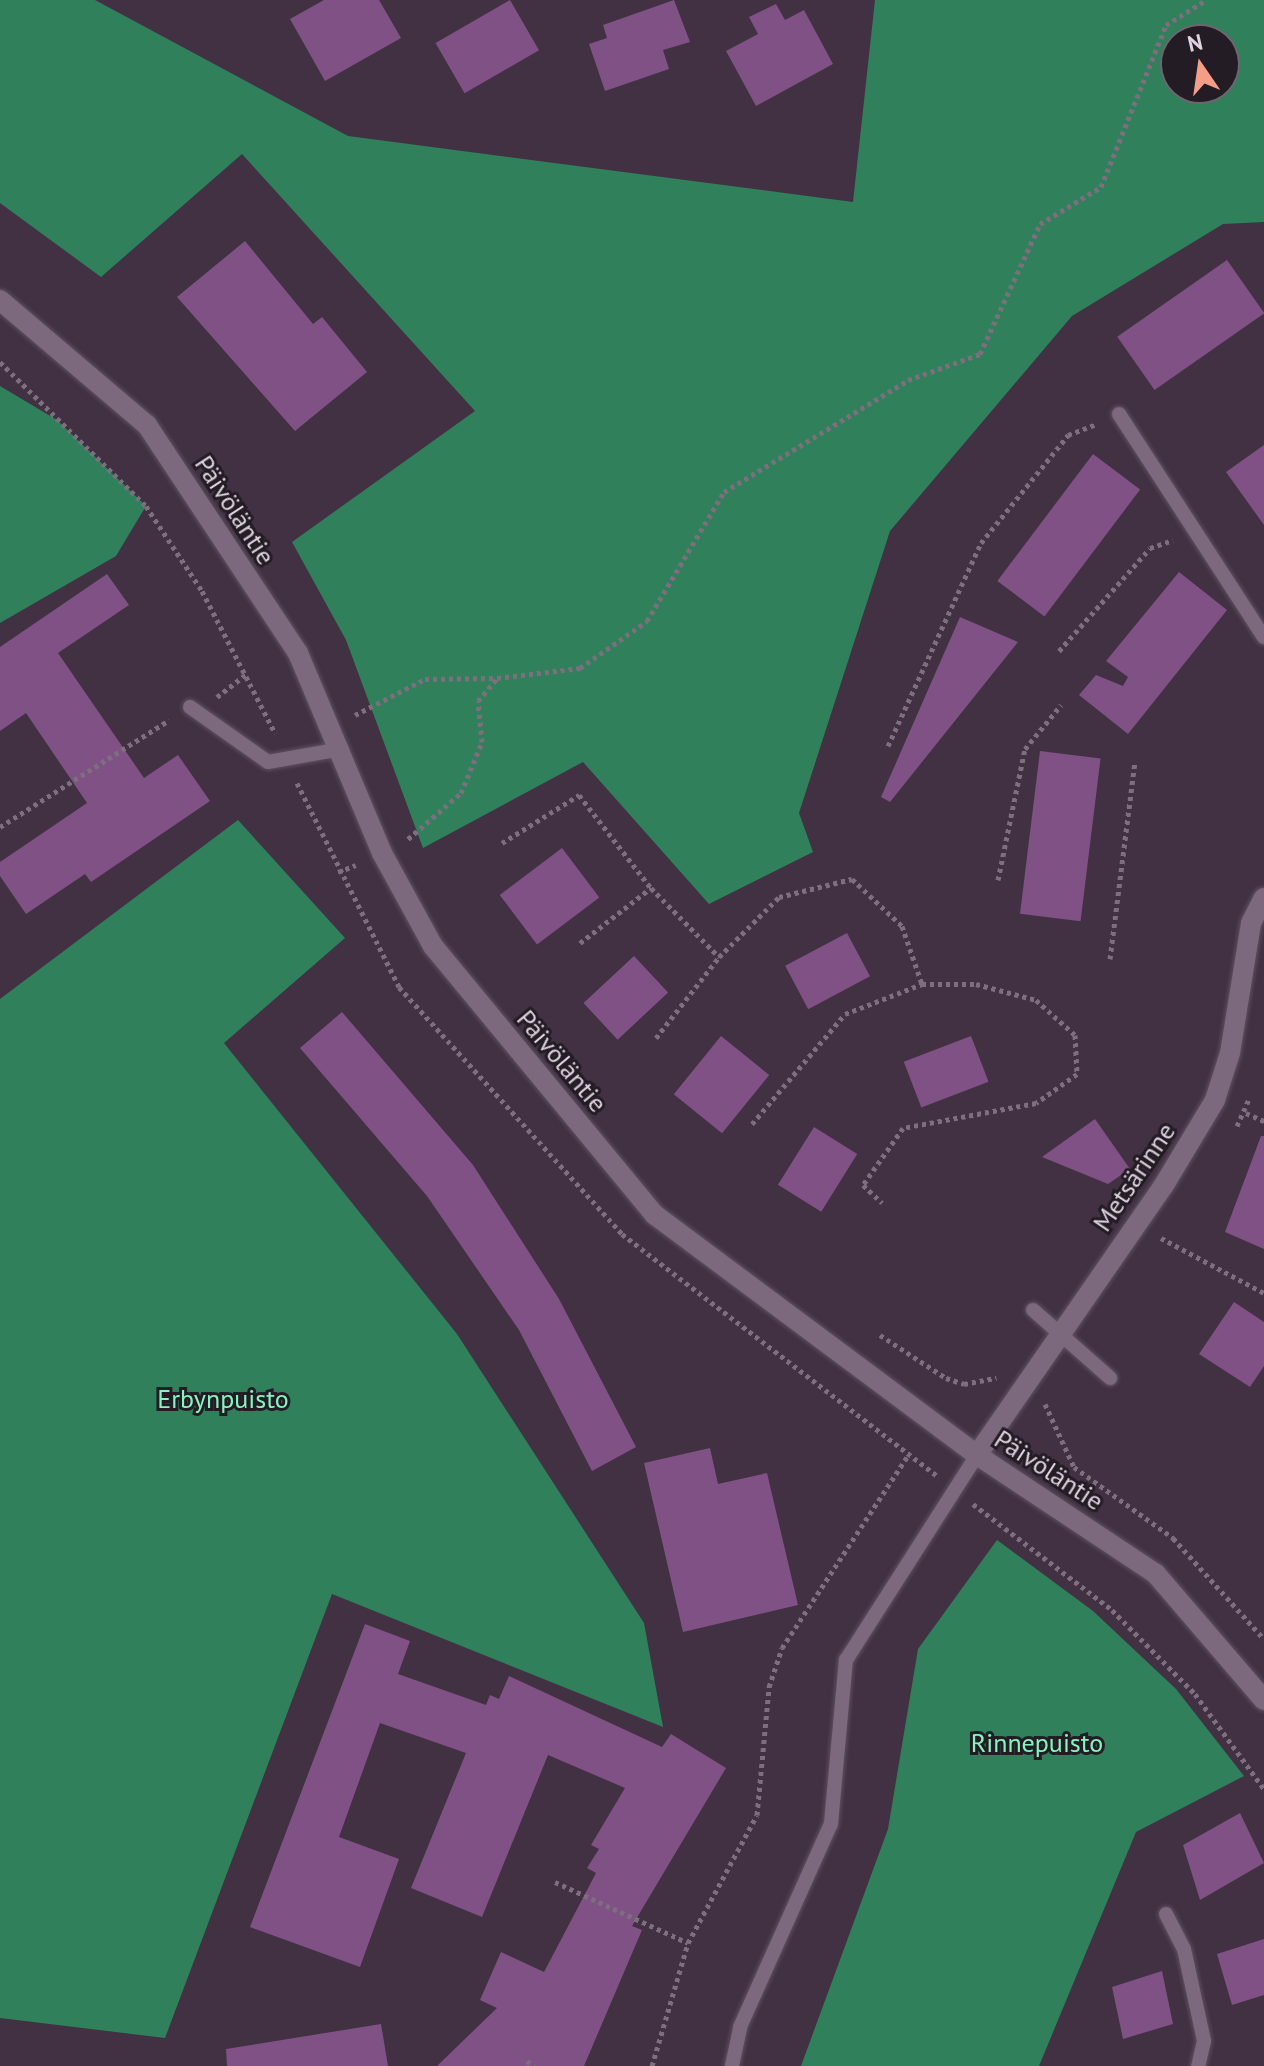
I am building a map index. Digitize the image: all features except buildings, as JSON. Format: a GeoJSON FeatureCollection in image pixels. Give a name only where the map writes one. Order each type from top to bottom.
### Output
{"type":"FeatureCollection","features":[{"type":"Feature","properties":{"kind":"street","name":"Päivöläntie"},"geometry":{"type":"LineString","coordinates":[[0,300],[147,425],[298,653],[342,749],[382,853],[433,946],[655,1215],[977,1455],[1156,1574],[1264,1700]]}},
{"type":"Feature","properties":{"kind":"street","name":"Metsärinne"},"geometry":{"type":"LineString","coordinates":[[977,1455],[1059,1329],[1164,1185],[1215,1100],[1230,1053],[1251,923],[1264,898]]}},
{"type":"Feature","properties":{"kind":"lane"},"geometry":{"type":"LineString","coordinates":[[1119,414],[1201,531],[1264,637]]}},
{"type":"Feature","properties":{"kind":"lane"},"geometry":{"type":"LineString","coordinates":[[190,707],[268,762],[342,749]]}},
{"type":"Feature","properties":{"kind":"lane"},"geometry":{"type":"LineString","coordinates":[[1033,1310],[1059,1329],[1110,1378]]}},
{"type":"Feature","properties":{"kind":"lane"},"geometry":{"type":"LineString","coordinates":[[732,2066],[740,2027],[831,1824],[846,1660],[977,1455]]}},
{"type":"Feature","properties":{"kind":"lane"},"geometry":{"type":"LineString","coordinates":[[1166,1914],[1184,1949],[1204,2041],[1198,2066]]}},
{"type":"Feature","properties":{"kind":"path"},"geometry":{"type":"LineString","coordinates":[[332,727],[425,679],[497,678],[580,668],[647,621],[724,492],[908,380],[980,354],[1040,224],[1101,187],[1166,25],[1197,2],[1206,0]]}},
{"type":"Feature","properties":{"kind":"path"},"geometry":{"type":"LineString","coordinates":[[888,746],[981,543],[1068,435],[1119,414]]}},
{"type":"Feature","properties":{"kind":"path"},"geometry":{"type":"LineString","coordinates":[[1059,651],[1150,548],[1201,531]]}},
{"type":"Feature","properties":{"kind":"path"},"geometry":{"type":"LineString","coordinates":[[0,827],[190,707],[214,700],[248,673]]}},
{"type":"Feature","properties":{"kind":"path"},"geometry":{"type":"LineString","coordinates":[[427,828],[461,793],[482,742],[478,701],[497,678]]}},
{"type":"Feature","properties":{"kind":"path"},"geometry":{"type":"LineString","coordinates":[[998,880],[1025,749],[1061,705]]}},
{"type":"Feature","properties":{"kind":"path"},"geometry":{"type":"LineString","coordinates":[[1110,959],[1135,762]]}},
{"type":"Feature","properties":{"kind":"path"},"geometry":{"type":"LineString","coordinates":[[502,843],[579,795],[651,888],[719,957]]}},
{"type":"Feature","properties":{"kind":"path"},"geometry":{"type":"LineString","coordinates":[[656,1038],[719,957],[779,897],[852,879],[902,926],[922,984]]}},
{"type":"Feature","properties":{"kind":"path"},"geometry":{"type":"LineString","coordinates":[[580,943],[651,888]]}},
{"type":"Feature","properties":{"kind":"path"},"geometry":{"type":"LineString","coordinates":[[752,1124],[845,1014],[922,984],[976,984],[1036,1000],[1075,1035],[1077,1074],[1036,1103],[903,1128],[863,1185],[882,1203]]}},
{"type":"Feature","properties":{"kind":"path"},"geometry":{"type":"LineString","coordinates":[[1246,1113],[1264,1121]]}},
{"type":"Feature","properties":{"kind":"path"},"geometry":{"type":"LineString","coordinates":[[1157,1236],[1264,1293]]}},
{"type":"Feature","properties":{"kind":"path"},"geometry":{"type":"LineString","coordinates":[[880,1335],[946,1378],[964,1384],[1002,1376],[1043,1401],[1074,1467]]}},
{"type":"Feature","properties":{"kind":"path"},"geometry":{"type":"LineString","coordinates":[[652,2066],[688,1943],[757,1815],[769,1687],[782,1648],[909,1454]]}},
{"type":"Feature","properties":{"kind":"path"},"geometry":{"type":"LineString","coordinates":[[1021,1540],[1112,1610],[1195,1694],[1264,1789]]}},
{"type":"Feature","properties":{"kind":"path"},"geometry":{"type":"LineString","coordinates":[[555,1882],[688,1943]]}},
{"type":"Feature","properties":{"kind":"path"},"geometry":{"type":"LineString","coordinates":[[527,2061],[534,2066]]}},
{"type":"Feature","properties":{"kind":"green space"},"geometry":{"type":"Polygon","coordinates":[[[0,0],[95,0],[348,136],[853,202],[875,0],[1264,0],[1264,222],[1223,224],[1072,316],[890,531],[799,813],[813,852],[709,904],[583,762],[423,848],[346,640],[292,542],[475,411],[242,154],[101,277],[0,203],[0,0]]]}},
{"type":"Feature","properties":{"kind":"green space"},"geometry":{"type":"Polygon","coordinates":[[[0,386],[57,420],[146,506],[116,556],[0,623],[0,386]]]}},
{"type":"Feature","properties":{"kind":"green space","name":"Erbynpuisto"},"geometry":{"type":"Polygon","coordinates":[[[238,820],[345,938],[224,1043],[457,1334],[644,1623],[663,1727],[332,1594],[165,2038],[0,2018],[0,999],[238,820]]]}},
{"type":"Feature","properties":{"kind":"green space","name":"Rinnepuisto"},"geometry":{"type":"Polygon","coordinates":[[[997,1540],[1093,1611],[1176,1689],[1244,1776],[1136,1832],[1039,2066],[801,2066],[888,1829],[918,1649],[997,1540]]]}}]}
